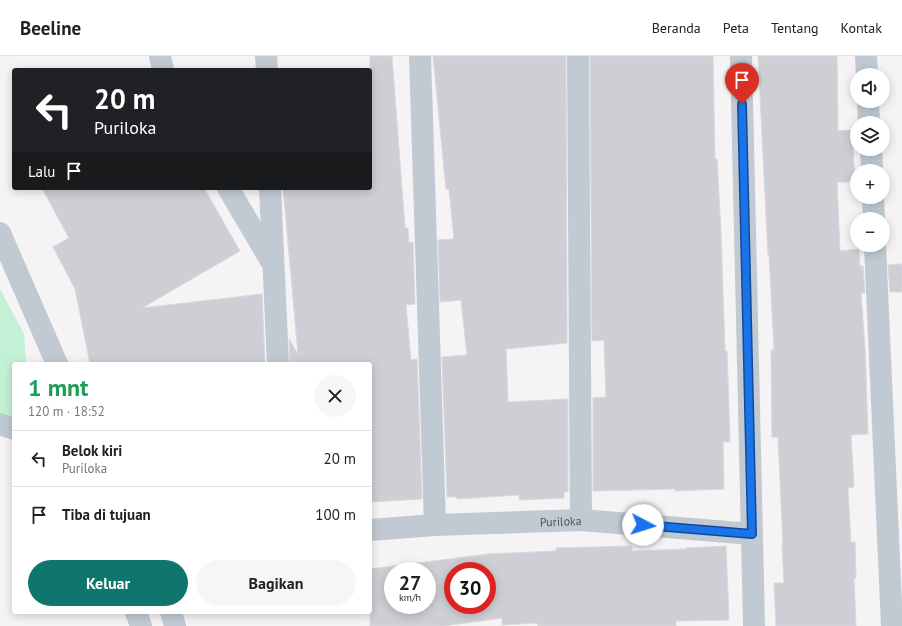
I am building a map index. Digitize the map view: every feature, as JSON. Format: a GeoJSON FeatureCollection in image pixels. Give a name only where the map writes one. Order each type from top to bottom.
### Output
{"type":"FeatureCollection","features":[{"type":"Feature","properties":{"kind":"street"},"geometry":{"type":"LineString","coordinates":[[160,56],[163,68]]}},
{"type":"Feature","properties":{"kind":"street"},"geometry":{"type":"LineString","coordinates":[[266,56],[266,68]]}},
{"type":"Feature","properties":{"kind":"street"},"geometry":{"type":"LineString","coordinates":[[420,56],[435,525]]}},
{"type":"Feature","properties":{"kind":"street"},"geometry":{"type":"LineString","coordinates":[[578,56],[581,520]]}},
{"type":"Feature","properties":{"kind":"street"},"geometry":{"type":"LineString","coordinates":[[741,56],[754,626]]}},
{"type":"Feature","properties":{"kind":"street"},"geometry":{"type":"LineString","coordinates":[[866,56],[867,68]]}},
{"type":"Feature","properties":{"kind":"street"},"geometry":{"type":"LineString","coordinates":[[229,190],[273,263]]}},
{"type":"Feature","properties":{"kind":"street"},"geometry":{"type":"LineString","coordinates":[[270,190],[278,362]]}},
{"type":"Feature","properties":{"kind":"street"},"geometry":{"type":"LineString","coordinates":[[0,233],[56,362]]}},
{"type":"Feature","properties":{"kind":"street"},"geometry":{"type":"LineString","coordinates":[[875,252],[892,626]]}},
{"type":"Feature","properties":{"kind":"street"},"geometry":{"type":"LineString","coordinates":[[0,424],[12,428]]}},
{"type":"Feature","properties":{"kind":"street","name":"Puriloka"},"geometry":{"type":"LineString","coordinates":[[372,530],[435,525],[581,520],[752,534]]}},
{"type":"Feature","properties":{"kind":"street"},"geometry":{"type":"LineString","coordinates":[[137,614],[141,626]]}},
{"type":"Feature","properties":{"kind":"street"},"geometry":{"type":"LineString","coordinates":[[172,614],[175,626]]}},
{"type":"Feature","properties":{"kind":"green space"},"geometry":{"type":"Polygon","coordinates":[[[0,289],[24,334],[26,362],[12,362],[12,436],[0,432],[0,289]]]}},
{"type":"Feature","properties":{"kind":"building"},"geometry":{"type":"Polygon","coordinates":[[[370,56],[392,56],[405,228],[408,228],[409,243],[413,242],[415,304],[406,305],[411,360],[417,359],[422,499],[372,502],[372,362],[290,362],[289,339],[298,354],[283,190],[372,190],[372,68],[370,68],[370,56]]]}},
{"type":"Feature","properties":{"kind":"building"},"geometry":{"type":"Polygon","coordinates":[[[433,56],[566,56],[567,343],[506,349],[508,402],[568,399],[568,492],[564,492],[564,498],[519,500],[519,495],[457,499],[457,497],[447,497],[442,357],[467,355],[461,300],[440,302],[438,240],[454,239],[449,189],[446,189],[433,56]]]}},
{"type":"Feature","properties":{"kind":"building"},"geometry":{"type":"Polygon","coordinates":[[[590,56],[713,56],[715,159],[717,159],[721,231],[725,351],[727,351],[730,438],[730,442],[723,442],[724,489],[675,491],[675,489],[593,491],[593,398],[606,397],[604,340],[592,341],[590,56]]]}},
{"type":"Feature","properties":{"kind":"building"},"geometry":{"type":"Polygon","coordinates":[[[758,56],[837,56],[838,131],[850,130],[850,156],[854,156],[854,164],[850,164],[850,182],[837,182],[840,251],[850,250],[850,252],[859,252],[860,266],[863,266],[865,293],[861,293],[865,348],[868,434],[851,435],[854,487],[848,488],[851,542],[855,542],[856,578],[854,578],[856,626],[776,626],[774,583],[784,583],[778,437],[772,437],[771,350],[774,350],[758,56]]]}},
{"type":"Feature","properties":{"kind":"building"},"geometry":{"type":"Polygon","coordinates":[[[43,190],[205,190],[240,251],[142,308],[262,294],[265,362],[90,362],[75,289],[53,247],[69,238],[43,190]]]}},
{"type":"Feature","properties":{"kind":"building"},"geometry":{"type":"Polygon","coordinates":[[[902,264],[902,292],[890,292],[888,265],[902,264]]]}},
{"type":"Feature","properties":{"kind":"building"},"geometry":{"type":"Polygon","coordinates":[[[632,546],[632,551],[726,546],[729,620],[676,621],[676,626],[538,626],[537,623],[502,625],[502,618],[443,626],[370,626],[370,614],[372,614],[372,569],[384,567],[384,614],[436,614],[436,562],[426,562],[489,554],[556,551],[556,548],[632,546]]]}},
{"type":"Feature","properties":{"kind":"route"},"geometry":{"type":"LineString","coordinates":[[643,525],[752,534],[742,104]]}}]}
